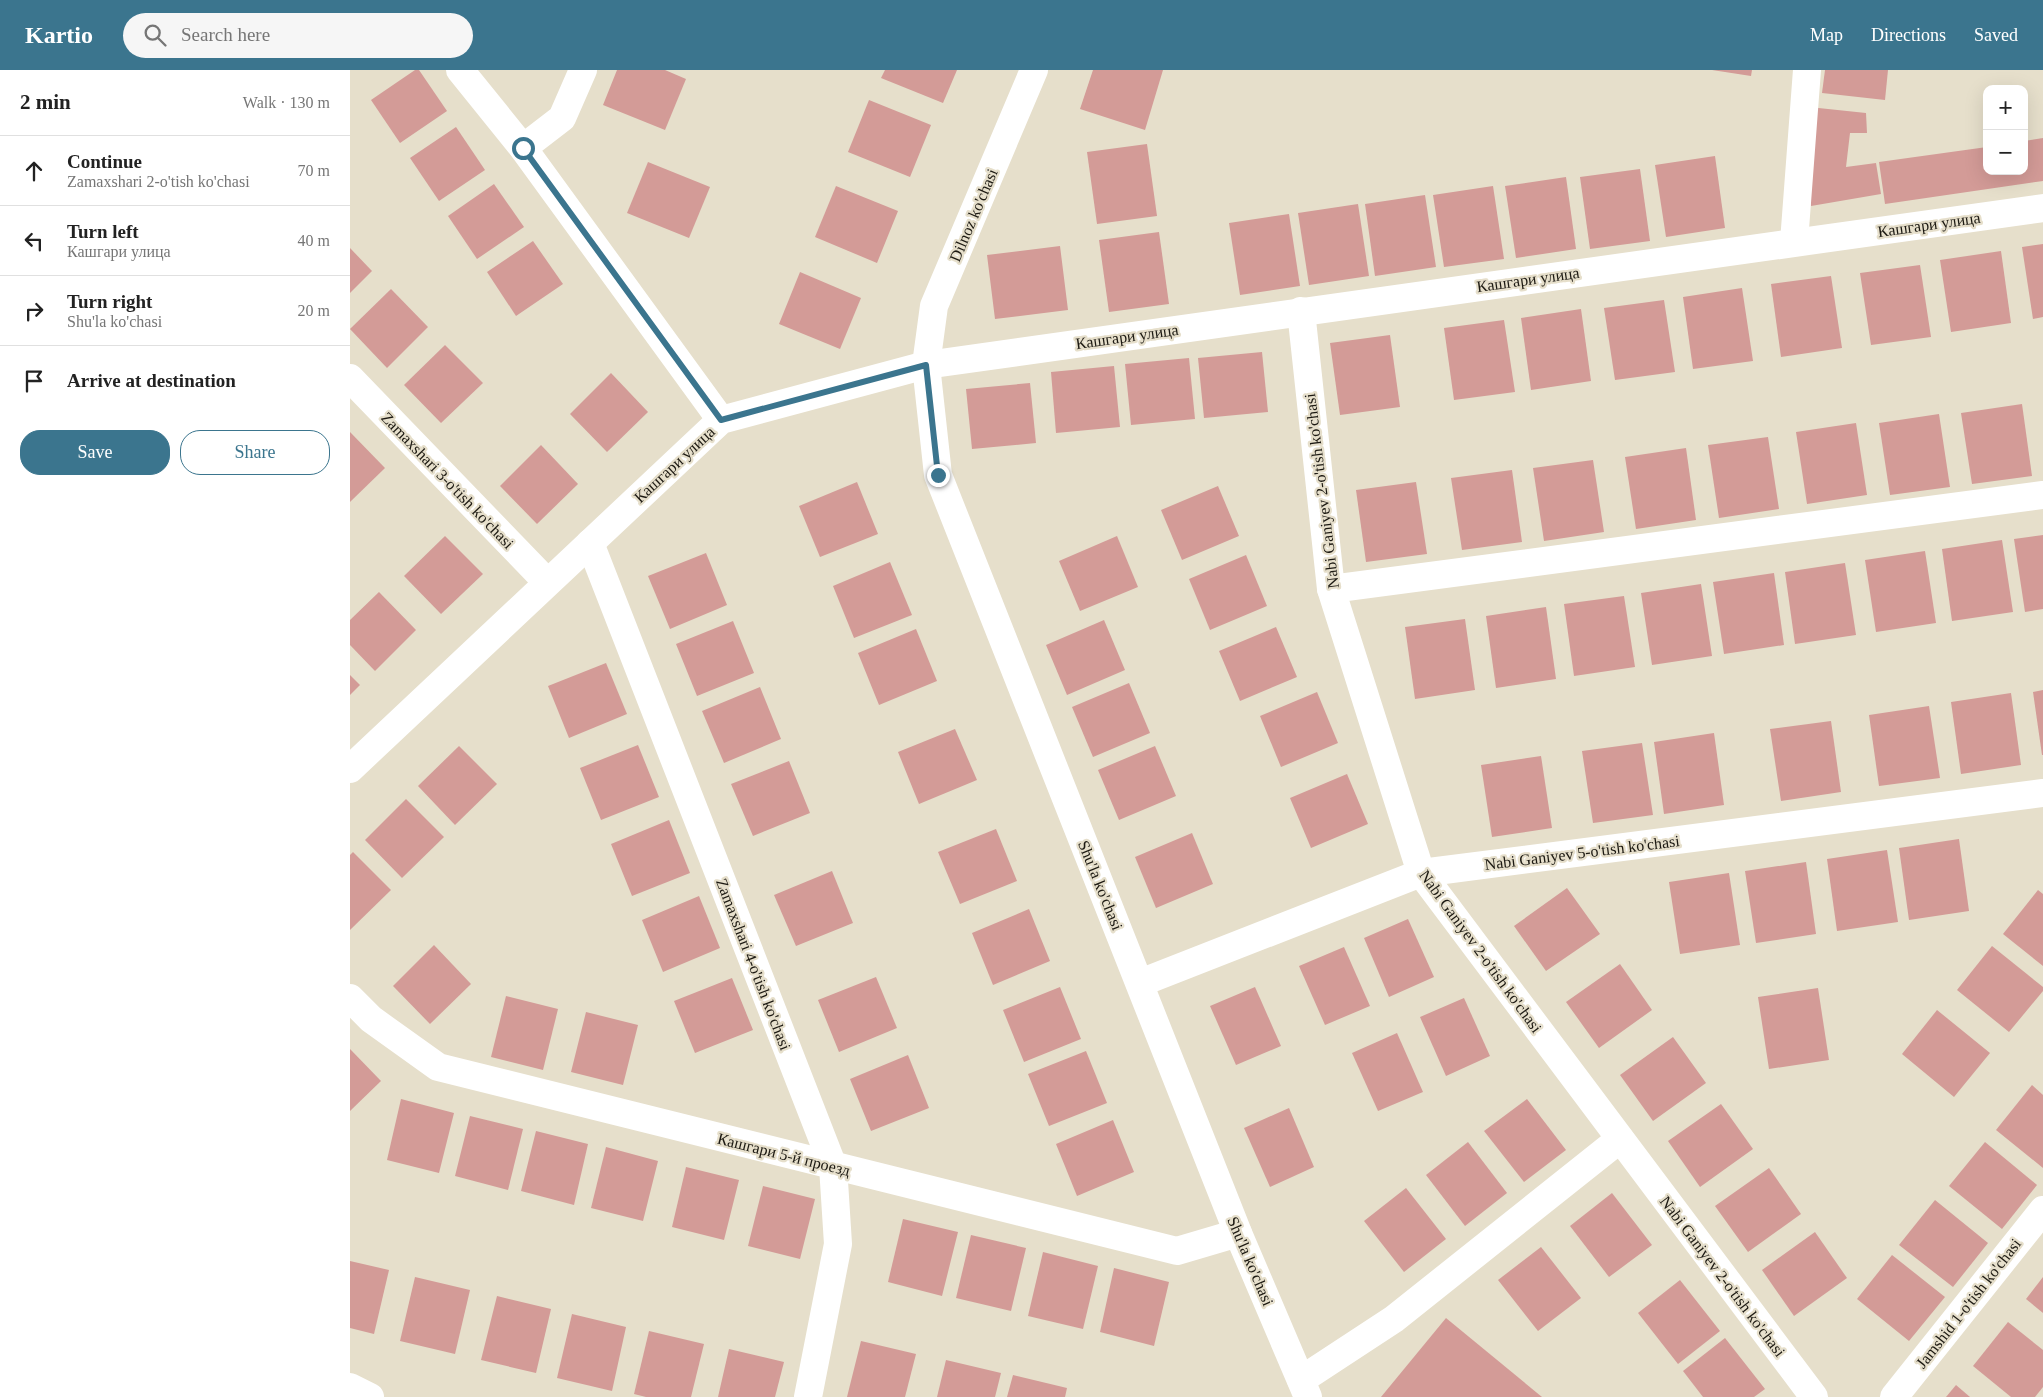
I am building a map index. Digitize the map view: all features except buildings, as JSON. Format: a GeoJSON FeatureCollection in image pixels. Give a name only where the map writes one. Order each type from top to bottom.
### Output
{"type":"FeatureCollection","features":[{"type":"Feature","properties":{"kind":"street"},"geometry":{"type":"LineString","coordinates":[[460,70],[523,148],[721,420]]}},
{"type":"Feature","properties":{"kind":"street"},"geometry":{"type":"LineString","coordinates":[[523,148],[562,118],[583,70]]}},
{"type":"Feature","properties":{"kind":"street","name":"Dilnoz ko'chasi"},"geometry":{"type":"LineString","coordinates":[[926,365],[934,306],[1034,70]]}},
{"type":"Feature","properties":{"kind":"street"},"geometry":{"type":"LineString","coordinates":[[1794,242],[1807,70]]}},
{"type":"Feature","properties":{"kind":"street","name":"Кашгари улица"},"geometry":{"type":"LineString","coordinates":[[350,769],[721,420],[926,365],[2043,208]]}},
{"type":"Feature","properties":{"kind":"street","name":"Nabi Ganiyev 2-o'tish ko'chasi"},"geometry":{"type":"LineString","coordinates":[[1301,311],[1331,589],[1421,873],[1814,1397]]}},
{"type":"Feature","properties":{"kind":"street","name":"Shu'la ko'chasi"},"geometry":{"type":"LineString","coordinates":[[926,365],[938,475],[1238,1234],[1305,1389]]}},
{"type":"Feature","properties":{"kind":"street","name":"Zamaxshari 3-o'tish ko'chasi"},"geometry":{"type":"LineString","coordinates":[[350,378],[547,582]]}},
{"type":"Feature","properties":{"kind":"street"},"geometry":{"type":"LineString","coordinates":[[1331,589],[2043,495]]}},
{"type":"Feature","properties":{"kind":"street","name":"Zamaxshari 4-o'tish ko'chasi"},"geometry":{"type":"LineString","coordinates":[[590,543],[833,1166],[838,1244],[808,1397]]}},
{"type":"Feature","properties":{"kind":"street","name":"Nabi Ganiyev 5-o'tish ko'chasi"},"geometry":{"type":"LineString","coordinates":[[1140,983],[1421,873],[2043,794]]}},
{"type":"Feature","properties":{"kind":"street","name":"Кашгари 5-й проезд"},"geometry":{"type":"LineString","coordinates":[[350,998],[372,1019],[438,1067],[1177,1251],[1238,1234]]}},
{"type":"Feature","properties":{"kind":"street"},"geometry":{"type":"LineString","coordinates":[[1305,1389],[1620,1139]]}},
{"type":"Feature","properties":{"kind":"street","name":"Jamshid 1-o'tish ko'chasi"},"geometry":{"type":"LineString","coordinates":[[1894,1397],[2043,1210]]}},
{"type":"Feature","properties":{"kind":"street"},"geometry":{"type":"LineString","coordinates":[[350,1387],[370,1397]]}},
{"type":"Feature","properties":{"kind":"route"},"geometry":{"type":"LineString","coordinates":[[523,148],[721,420],[926,365],[938,475]]}}]}
